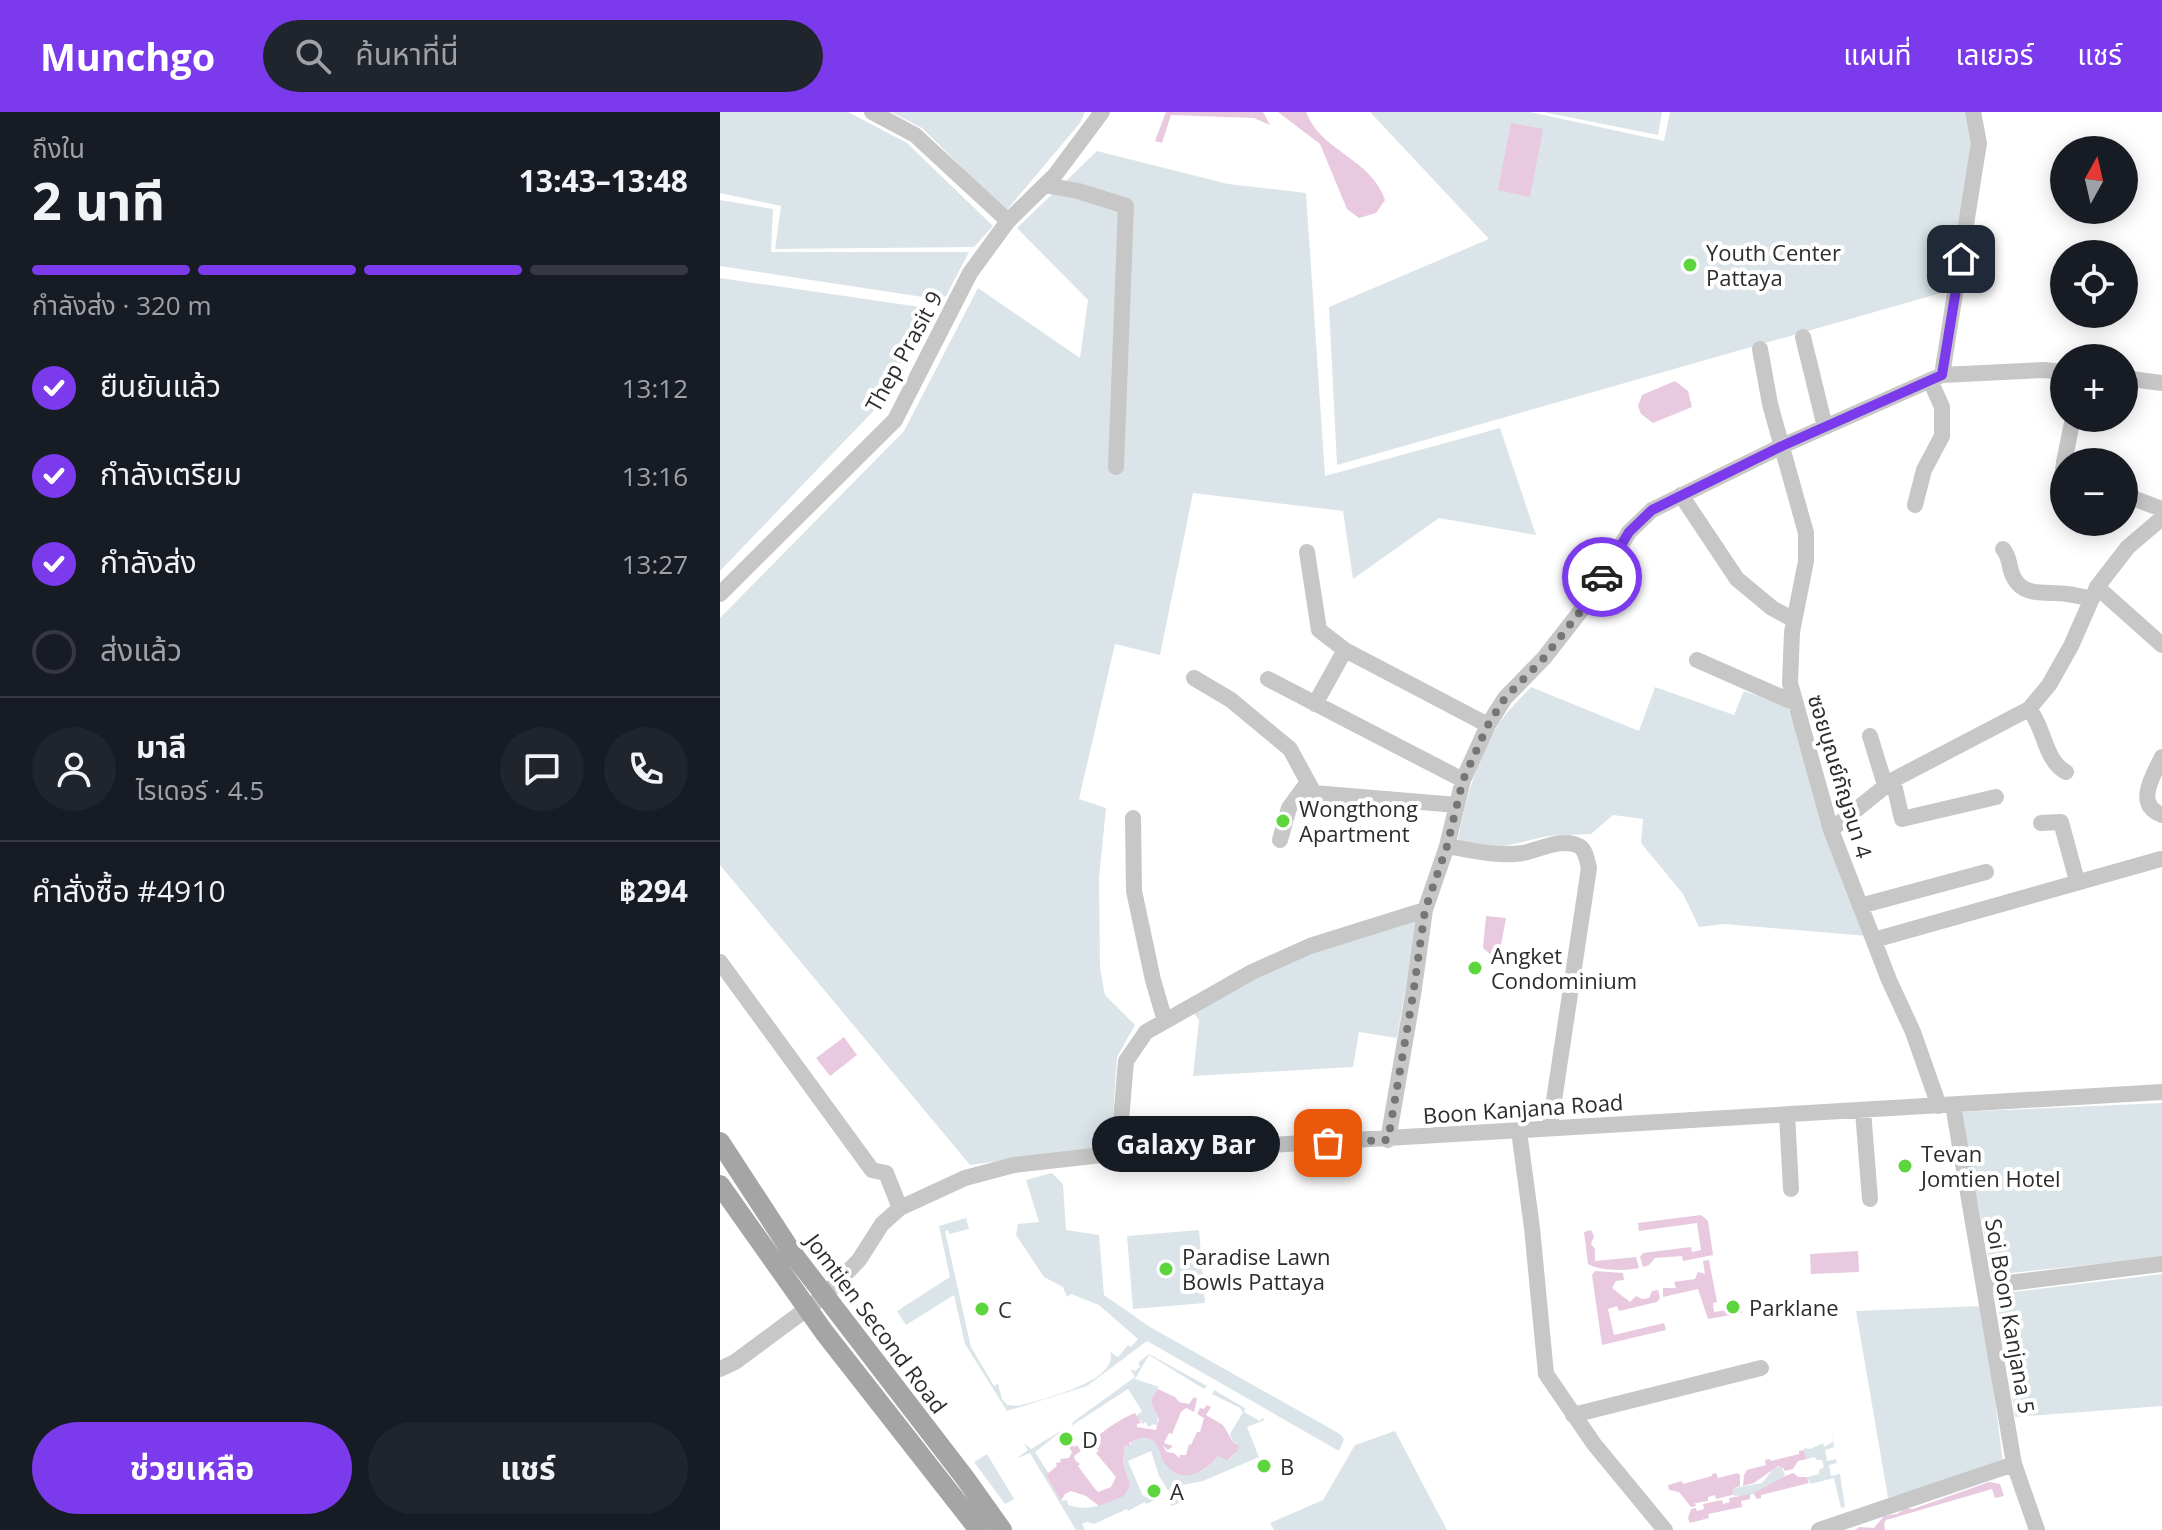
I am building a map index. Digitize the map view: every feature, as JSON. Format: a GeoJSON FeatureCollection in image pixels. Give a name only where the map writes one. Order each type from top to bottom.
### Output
{"type":"FeatureCollection","features":[{"type":"Feature","properties":{"kind":"main road","name":"Jomtien Second Road"},"geometry":{"type":"LineString","coordinates":[[720,1142],[793,1254],[1002,1530]]}},
{"type":"Feature","properties":{"kind":"main road","name":"Jomtien Second Road"},"geometry":{"type":"LineString","coordinates":[[725,1193],[807,1308],[979,1530]]}},
{"type":"Feature","properties":{"kind":"street"},"geometry":{"type":"LineString","coordinates":[[872,112],[915,135],[1008,221]]}},
{"type":"Feature","properties":{"kind":"street","name":"Thep Prasit 9"},"geometry":{"type":"LineString","coordinates":[[720,594],[895,420],[970,273],[1008,221],[1045,185],[1102,112]]}},
{"type":"Feature","properties":{"kind":"street"},"geometry":{"type":"LineString","coordinates":[[1915,505],[1924,470],[1942,436],[1942,407],[1936,378],[1979,143],[1973,112]]}},
{"type":"Feature","properties":{"kind":"street"},"geometry":{"type":"LineString","coordinates":[[1045,185],[1078,191],[1126,206],[1116,467]]}},
{"type":"Feature","properties":{"kind":"street"},"geometry":{"type":"LineString","coordinates":[[1803,337],[1825,427]]}},
{"type":"Feature","properties":{"kind":"street","name":"ซอยบุณย์กัญจนา 4"},"geometry":{"type":"LineString","coordinates":[[1760,349],[1763,378],[1806,533],[1806,561],[1794,620],[1790,683],[1831,830],[1874,940],[1946,1106]]}},
{"type":"Feature","properties":{"kind":"street"},"geometry":{"type":"LineString","coordinates":[[1388,1140],[1425,910],[1447,846],[1463,780],[1488,725],[1505,698],[1544,658],[1583,608],[1629,532],[1652,510],[1681,495],[1782,446],[1936,378],[2050,371]]}},
{"type":"Feature","properties":{"kind":"street"},"geometry":{"type":"LineString","coordinates":[[2138,380],[2162,383]]}},
{"type":"Feature","properties":{"kind":"street"},"geometry":{"type":"LineString","coordinates":[[1681,495],[1737,579],[1772,608],[1794,620]]}},
{"type":"Feature","properties":{"kind":"street"},"geometry":{"type":"LineString","coordinates":[[2138,498],[2162,509]]}},
{"type":"Feature","properties":{"kind":"street"},"geometry":{"type":"LineString","coordinates":[[1831,830],[1889,783],[2029,709],[2049,685],[2095,593],[2128,547],[2162,518]]}},
{"type":"Feature","properties":{"kind":"street"},"geometry":{"type":"LineString","coordinates":[[2003,549],[2010,560],[2012,577],[2019,585],[2032,592],[2095,593],[2162,645]]}},
{"type":"Feature","properties":{"kind":"street"},"geometry":{"type":"LineString","coordinates":[[1307,552],[1319,630],[1345,650],[1488,725]]}},
{"type":"Feature","properties":{"kind":"street"},"geometry":{"type":"LineString","coordinates":[[1315,704],[1345,650]]}},
{"type":"Feature","properties":{"kind":"street"},"geometry":{"type":"LineString","coordinates":[[1697,660],[1795,703]]}},
{"type":"Feature","properties":{"kind":"street"},"geometry":{"type":"LineString","coordinates":[[1194,678],[1231,700],[1290,749],[1314,793],[1457,805]]}},
{"type":"Feature","properties":{"kind":"street"},"geometry":{"type":"LineString","coordinates":[[1268,679],[1463,780]]}},
{"type":"Feature","properties":{"kind":"street"},"geometry":{"type":"LineString","coordinates":[[2029,709],[2037,719],[2055,766],[2066,772]]}},
{"type":"Feature","properties":{"kind":"street"},"geometry":{"type":"LineString","coordinates":[[1870,736],[1902,819],[1996,797]]}},
{"type":"Feature","properties":{"kind":"street"},"geometry":{"type":"LineString","coordinates":[[2162,757],[2146,795],[2147,803],[2162,815]]}},
{"type":"Feature","properties":{"kind":"street"},"geometry":{"type":"LineString","coordinates":[[1280,840],[1289,808],[1308,782]]}},
{"type":"Feature","properties":{"kind":"street"},"geometry":{"type":"LineString","coordinates":[[1133,818],[1134,891],[1165,1021]]}},
{"type":"Feature","properties":{"kind":"street"},"geometry":{"type":"LineString","coordinates":[[2041,823],[2061,822],[2077,881]]}},
{"type":"Feature","properties":{"kind":"street"},"geometry":{"type":"LineString","coordinates":[[1447,846],[1493,854],[1521,853],[1566,843],[1579,846],[1585,852],[1589,868],[1550,1127]]}},
{"type":"Feature","properties":{"kind":"street"},"geometry":{"type":"LineString","coordinates":[[1874,940],[2161,859]]}},
{"type":"Feature","properties":{"kind":"street"},"geometry":{"type":"LineString","coordinates":[[1860,906],[1986,872]]}},
{"type":"Feature","properties":{"kind":"street"},"geometry":{"type":"LineString","coordinates":[[1118,1156],[1126,1061],[1146,1032],[1252,972],[1310,946],[1425,910]]}},
{"type":"Feature","properties":{"kind":"street"},"geometry":{"type":"LineString","coordinates":[[720,962],[872,1170],[886,1173],[900,1208]]}},
{"type":"Feature","properties":{"kind":"street","name":"Boon Kanjana Road"},"geometry":{"type":"LineString","coordinates":[[720,1369],[735,1362],[824,1296],[859,1260],[882,1224],[900,1208],[965,1178],[1014,1165],[1102,1155],[2162,1092]]}},
{"type":"Feature","properties":{"kind":"street","name":"Soi Boon Kanjana 5"},"geometry":{"type":"LineString","coordinates":[[1946,1106],[1985,1286],[2014,1464],[2037,1530]]}},
{"type":"Feature","properties":{"kind":"street"},"geometry":{"type":"LineString","coordinates":[[1863,1111],[1870,1199]]}},
{"type":"Feature","properties":{"kind":"street"},"geometry":{"type":"LineString","coordinates":[[1787,1114],[1791,1189]]}},
{"type":"Feature","properties":{"kind":"street"},"geometry":{"type":"LineString","coordinates":[[1519,1131],[1546,1374],[1594,1444],[1665,1530]]}},
{"type":"Feature","properties":{"kind":"street"},"geometry":{"type":"LineString","coordinates":[[725,1193],[750,1187]]}},
{"type":"Feature","properties":{"kind":"street"},"geometry":{"type":"LineString","coordinates":[[1985,1286],[2162,1264]]}},
{"type":"Feature","properties":{"kind":"street"},"geometry":{"type":"LineString","coordinates":[[1573,1415],[1761,1368]]}},
{"type":"Feature","properties":{"kind":"street"},"geometry":{"type":"LineString","coordinates":[[1819,1530],[2014,1464]]}},
{"type":"Feature","properties":{"kind":"shaded area"},"geometry":{"type":"Polygon","coordinates":[[[720,112],[848,112],[907,143],[993,226],[974,247],[775,249],[781,206],[720,193],[720,112]]]}},
{"type":"Feature","properties":{"kind":"shaded area"},"geometry":{"type":"Polygon","coordinates":[[[891,112],[1085,112],[1080,123],[1006,211],[922,128],[891,112]]]}},
{"type":"Feature","properties":{"kind":"shaded area"},"geometry":{"type":"Polygon","coordinates":[[[1166,112],[1263,112],[1270,125],[1254,118],[1171,115],[1162,143],[1155,141],[1166,112]]]}},
{"type":"Feature","properties":{"kind":"shaded area"},"geometry":{"type":"Polygon","coordinates":[[[1278,112],[1306,112],[1323,137],[1369,174],[1385,200],[1376,213],[1359,218],[1347,209],[1320,144],[1278,112]]]}},
{"type":"Feature","properties":{"kind":"shaded area","name":"Youth Center Pattaya"},"geometry":{"type":"Polygon","coordinates":[[[1370,112],[1530,112],[1664,141],[1670,112],[1968,112],[1973,142],[1948,291],[1337,465],[1329,307],[1489,239],[1370,112]]]}},
{"type":"Feature","properties":{"kind":"shaded area"},"geometry":{"type":"Polygon","coordinates":[[[1543,112],[1662,112],[1658,135],[1543,112]]]}},
{"type":"Feature","properties":{"kind":"shaded area"},"geometry":{"type":"Polygon","coordinates":[[[1511,123],[1543,129],[1530,197],[1498,190],[1511,123]]]}},
{"type":"Feature","properties":{"kind":"shaded area"},"geometry":{"type":"Polygon","coordinates":[[[1097,151],[1228,184],[1306,193],[1325,476],[1500,428],[1536,535],[1439,518],[1353,579],[1343,511],[1193,493],[1160,655],[1115,644],[1079,799],[1106,808],[1099,878],[1100,968],[1105,995],[1135,1025],[1117,1057],[1111,1146],[970,1165],[720,865],[720,618],[904,431],[978,288],[1080,358],[1088,300],[1017,228],[1097,151]]]}},
{"type":"Feature","properties":{"kind":"shaded area"},"geometry":{"type":"Polygon","coordinates":[[[720,200],[773,209],[771,252],[969,252],[946,296],[936,299],[720,266],[720,200]]]}},
{"type":"Feature","properties":{"kind":"shaded area"},"geometry":{"type":"Polygon","coordinates":[[[720,278],[927,308],[882,402],[720,571],[720,278]]]}},
{"type":"Feature","properties":{"kind":"shaded area"},"geometry":{"type":"Polygon","coordinates":[[[1675,381],[1688,391],[1692,407],[1653,423],[1641,414],[1638,406],[1642,395],[1675,381]]]}},
{"type":"Feature","properties":{"kind":"shaded area"},"geometry":{"type":"Polygon","coordinates":[[[1531,687],[1639,731],[1655,687],[1734,715],[1744,691],[1788,707],[1827,839],[1867,936],[1724,924],[1699,927],[1683,894],[1641,843],[1643,819],[1613,815],[1591,834],[1548,836],[1501,847],[1457,843],[1483,753],[1509,710],[1531,687]]]}},
{"type":"Feature","properties":{"kind":"shaded area"},"geometry":{"type":"Polygon","coordinates":[[[1418,916],[1397,1038],[1359,1032],[1353,1067],[1193,1076],[1199,1020],[1192,1011],[1306,951],[1418,916]]]}},
{"type":"Feature","properties":{"kind":"shaded area"},"geometry":{"type":"Polygon","coordinates":[[[1486,916],[1506,918],[1498,961],[1483,948],[1486,916]]]}},
{"type":"Feature","properties":{"kind":"shaded area"},"geometry":{"type":"Polygon","coordinates":[[[844,1037],[857,1055],[830,1076],[816,1058],[844,1037]]]}},
{"type":"Feature","properties":{"kind":"shaded area"},"geometry":{"type":"Polygon","coordinates":[[[2162,1103],[2162,1257],[1992,1275],[1960,1112],[2162,1103]]]}},
{"type":"Feature","properties":{"kind":"shaded area"},"geometry":{"type":"Polygon","coordinates":[[[1052,1173],[1063,1184],[1066,1230],[1099,1235],[1104,1295],[1150,1327],[1340,1434],[1344,1439],[1339,1451],[1147,1341],[1087,1386],[1007,1411],[965,1344],[954,1295],[906,1325],[897,1311],[950,1277],[939,1226],[966,1218],[969,1229],[949,1234],[948,1230],[945,1231],[971,1347],[994,1386],[998,1384],[1007,1405],[1018,1406],[1091,1381],[1110,1363],[1110,1352],[1118,1357],[1128,1345],[1131,1347],[1138,1339],[1099,1305],[1071,1294],[1067,1297],[1063,1287],[1044,1277],[1016,1235],[1018,1224],[1039,1222],[1026,1180],[1052,1173]]]}},
{"type":"Feature","properties":{"kind":"shaded area"},"geometry":{"type":"Polygon","coordinates":[[[1701,1215],[1708,1221],[1713,1255],[1683,1261],[1682,1256],[1655,1258],[1643,1267],[1640,1257],[1643,1253],[1691,1247],[1692,1252],[1701,1250],[1697,1223],[1639,1231],[1638,1223],[1701,1215]]]}},
{"type":"Feature","properties":{"kind":"shaded area","name":"Paradise Lawn Bowls Pattaya"},"geometry":{"type":"Polygon","coordinates":[[[1199,1230],[1205,1303],[1133,1309],[1127,1236],[1199,1230]]]}},
{"type":"Feature","properties":{"kind":"shaded area"},"geometry":{"type":"Polygon","coordinates":[[[1591,1230],[1595,1261],[1636,1257],[1639,1268],[1613,1270],[1588,1264],[1584,1232],[1591,1230]]]}},
{"type":"Feature","properties":{"kind":"shaded area"},"geometry":{"type":"Polygon","coordinates":[[[1858,1251],[1859,1272],[1811,1274],[1810,1254],[1858,1251]]]}},
{"type":"Feature","properties":{"kind":"shaded area"},"geometry":{"type":"Polygon","coordinates":[[[1709,1260],[1717,1302],[1713,1303],[1714,1312],[1741,1308],[1742,1313],[1708,1319],[1698,1289],[1663,1297],[1663,1288],[1676,1288],[1674,1282],[1695,1279],[1698,1272],[1705,1274],[1703,1261],[1709,1260]]]}},
{"type":"Feature","properties":{"kind":"shaded area"},"geometry":{"type":"Polygon","coordinates":[[[1595,1271],[1623,1273],[1624,1280],[1616,1281],[1612,1288],[1630,1302],[1636,1296],[1649,1298],[1652,1291],[1658,1290],[1660,1298],[1657,1302],[1619,1311],[1617,1306],[1608,1309],[1614,1335],[1664,1323],[1666,1330],[1602,1345],[1592,1275],[1595,1271]]]}},
{"type":"Feature","properties":{"kind":"shaded area"},"geometry":{"type":"Polygon","coordinates":[[[2162,1274],[2162,1406],[2015,1417],[1996,1294],[2162,1274]]]}},
{"type":"Feature","properties":{"kind":"shaded area"},"geometry":{"type":"Polygon","coordinates":[[[1983,1306],[2003,1463],[1888,1498],[1856,1311],[1983,1306]]]}},
{"type":"Feature","properties":{"kind":"shaded area"},"geometry":{"type":"Polygon","coordinates":[[[1149,1354],[1207,1386],[1204,1389],[1149,1355],[1135,1379],[1159,1387],[1152,1399],[1158,1427],[1154,1424],[1148,1427],[1146,1422],[1142,1424],[1141,1420],[1137,1420],[1137,1415],[1142,1411],[1128,1389],[1071,1426],[1135,1377],[1130,1369],[1135,1371],[1140,1367],[1138,1363],[1149,1354]]]}},
{"type":"Feature","properties":{"kind":"shaded area"},"geometry":{"type":"Polygon","coordinates":[[[1158,1389],[1179,1402],[1189,1404],[1194,1397],[1197,1399],[1194,1412],[1186,1408],[1181,1412],[1172,1434],[1169,1433],[1164,1443],[1173,1446],[1168,1450],[1162,1445],[1167,1452],[1179,1458],[1186,1455],[1189,1444],[1200,1432],[1204,1418],[1197,1414],[1200,1408],[1204,1409],[1207,1405],[1211,1407],[1206,1415],[1223,1425],[1233,1442],[1239,1445],[1238,1451],[1227,1460],[1218,1456],[1200,1472],[1186,1475],[1178,1474],[1165,1464],[1153,1441],[1138,1439],[1129,1443],[1129,1447],[1125,1445],[1123,1462],[1130,1485],[1124,1496],[1099,1506],[1086,1496],[1071,1491],[1061,1501],[1046,1475],[1057,1466],[1056,1463],[1061,1462],[1060,1459],[1069,1458],[1072,1452],[1067,1444],[1077,1445],[1081,1451],[1074,1456],[1075,1460],[1098,1492],[1111,1487],[1116,1477],[1091,1444],[1084,1449],[1080,1436],[1083,1434],[1088,1441],[1095,1440],[1135,1413],[1141,1423],[1137,1427],[1156,1430],[1159,1420],[1152,1401],[1158,1389]]]}},
{"type":"Feature","properties":{"kind":"shaded area"},"geometry":{"type":"Polygon","coordinates":[[[1214,1390],[1245,1408],[1244,1412],[1260,1421],[1262,1418],[1265,1420],[1247,1427],[1259,1457],[1203,1481],[1177,1486],[1183,1502],[1171,1506],[1168,1498],[1171,1495],[1159,1476],[1151,1451],[1128,1461],[1142,1494],[1145,1497],[1154,1494],[1156,1500],[1094,1524],[1087,1522],[1082,1524],[1085,1530],[1076,1530],[1030,1453],[1016,1459],[1028,1450],[1024,1443],[1031,1449],[1064,1429],[1035,1452],[1061,1501],[1067,1500],[1068,1505],[1086,1508],[1102,1504],[1130,1485],[1123,1462],[1125,1445],[1128,1444],[1127,1447],[1139,1438],[1154,1442],[1164,1462],[1179,1474],[1200,1472],[1218,1456],[1229,1459],[1238,1451],[1237,1443],[1233,1442],[1230,1434],[1243,1412],[1212,1394],[1214,1390]]]}},
{"type":"Feature","properties":{"kind":"shaded area"},"geometry":{"type":"Polygon","coordinates":[[[1395,1431],[1447,1530],[1274,1530],[1270,1523],[1323,1500],[1355,1445],[1395,1431]]]}},
{"type":"Feature","properties":{"kind":"shaded area"},"geometry":{"type":"Polygon","coordinates":[[[1832,1431],[1834,1447],[1825,1450],[1827,1461],[1836,1459],[1837,1463],[1829,1465],[1831,1476],[1840,1474],[1845,1507],[1841,1508],[1834,1478],[1811,1484],[1807,1477],[1819,1474],[1824,1467],[1822,1460],[1815,1457],[1807,1459],[1804,1448],[1810,1449],[1823,1443],[1824,1447],[1833,1442],[1832,1431]]]}},
{"type":"Feature","properties":{"kind":"shaded area"},"geometry":{"type":"Polygon","coordinates":[[[1804,1450],[1807,1459],[1798,1461],[1793,1469],[1785,1471],[1778,1466],[1754,1483],[1743,1486],[1747,1470],[1766,1465],[1765,1460],[1799,1454],[1804,1450]]]}},
{"type":"Feature","properties":{"kind":"shaded area"},"geometry":{"type":"Polygon","coordinates":[[[987,1454],[1014,1499],[1005,1504],[974,1462],[987,1454]]]}},
{"type":"Feature","properties":{"kind":"shaded area"},"geometry":{"type":"Polygon","coordinates":[[[1781,1466],[1785,1475],[1767,1488],[1745,1496],[1732,1495],[1734,1488],[1762,1483],[1774,1468],[1781,1466]]]}},
{"type":"Feature","properties":{"kind":"shaded area"},"geometry":{"type":"Polygon","coordinates":[[[1716,1473],[1718,1478],[1737,1473],[1740,1475],[1740,1486],[1734,1488],[1732,1495],[1716,1499],[1715,1495],[1708,1497],[1708,1501],[1695,1503],[1696,1506],[1691,1507],[1679,1492],[1669,1490],[1668,1485],[1682,1481],[1683,1484],[1716,1473]]]}},
{"type":"Feature","properties":{"kind":"shaded area"},"geometry":{"type":"Polygon","coordinates":[[[1794,1473],[1798,1477],[1807,1477],[1809,1483],[1761,1495],[1757,1499],[1753,1493],[1785,1476],[1794,1473]]]}},
{"type":"Feature","properties":{"kind":"shaded area"},"geometry":{"type":"Polygon","coordinates":[[[1989,1482],[2000,1484],[2004,1496],[1995,1498],[1992,1489],[1886,1520],[1885,1530],[1855,1530],[1859,1527],[1874,1528],[1884,1516],[1989,1482]]]}},
{"type":"Feature","properties":{"kind":"shaded area"},"geometry":{"type":"Polygon","coordinates":[[[1750,1494],[1750,1499],[1741,1501],[1742,1507],[1708,1514],[1709,1518],[1690,1523],[1691,1509],[1696,1508],[1697,1511],[1704,1509],[1703,1504],[1722,1500],[1723,1504],[1730,1502],[1729,1498],[1750,1494]]]}},
{"type":"Feature","properties":{"kind":"way so far"},"geometry":{"type":"LineString","coordinates":[[1328,1143],[1388,1140],[1425,910],[1447,846],[1463,780],[1488,725],[1505,698],[1544,658],[1583,608],[1602,577]]}},
{"type":"Feature","properties":{"kind":"place","name":"Youth Center Pattaya"},"geometry":{"type":"Point","coordinates":[1690,265]}},
{"type":"Feature","properties":{"kind":"place","name":"Wongthong Apartment"},"geometry":{"type":"Point","coordinates":[1283,821]}},
{"type":"Feature","properties":{"kind":"place","name":"Angket Condominium"},"geometry":{"type":"Point","coordinates":[1475,968]}},
{"type":"Feature","properties":{"kind":"place","name":"Galaxy Bar"},"geometry":{"type":"Point","coordinates":[1328,1143]}},
{"type":"Feature","properties":{"kind":"place","name":"Tevan Jomtien Hotel"},"geometry":{"type":"Point","coordinates":[1905,1166]}},
{"type":"Feature","properties":{"kind":"place","name":"Paradise Lawn Bowls Pattaya"},"geometry":{"type":"Point","coordinates":[1166,1269]}},
{"type":"Feature","properties":{"kind":"place","name":"Parklane"},"geometry":{"type":"Point","coordinates":[1733,1307]}},
{"type":"Feature","properties":{"kind":"place","name":"C"},"geometry":{"type":"Point","coordinates":[982,1309]}},
{"type":"Feature","properties":{"kind":"place","name":"D"},"geometry":{"type":"Point","coordinates":[1066,1439]}},
{"type":"Feature","properties":{"kind":"place","name":"B"},"geometry":{"type":"Point","coordinates":[1264,1466]}},
{"type":"Feature","properties":{"kind":"place","name":"A"},"geometry":{"type":"Point","coordinates":[1154,1491]}},
{"type":"Feature","properties":{"kind":"route"},"geometry":{"type":"LineString","coordinates":[[1602,577],[1629,532],[1652,510],[1782,446],[1942,375],[1961,259]]}}]}
